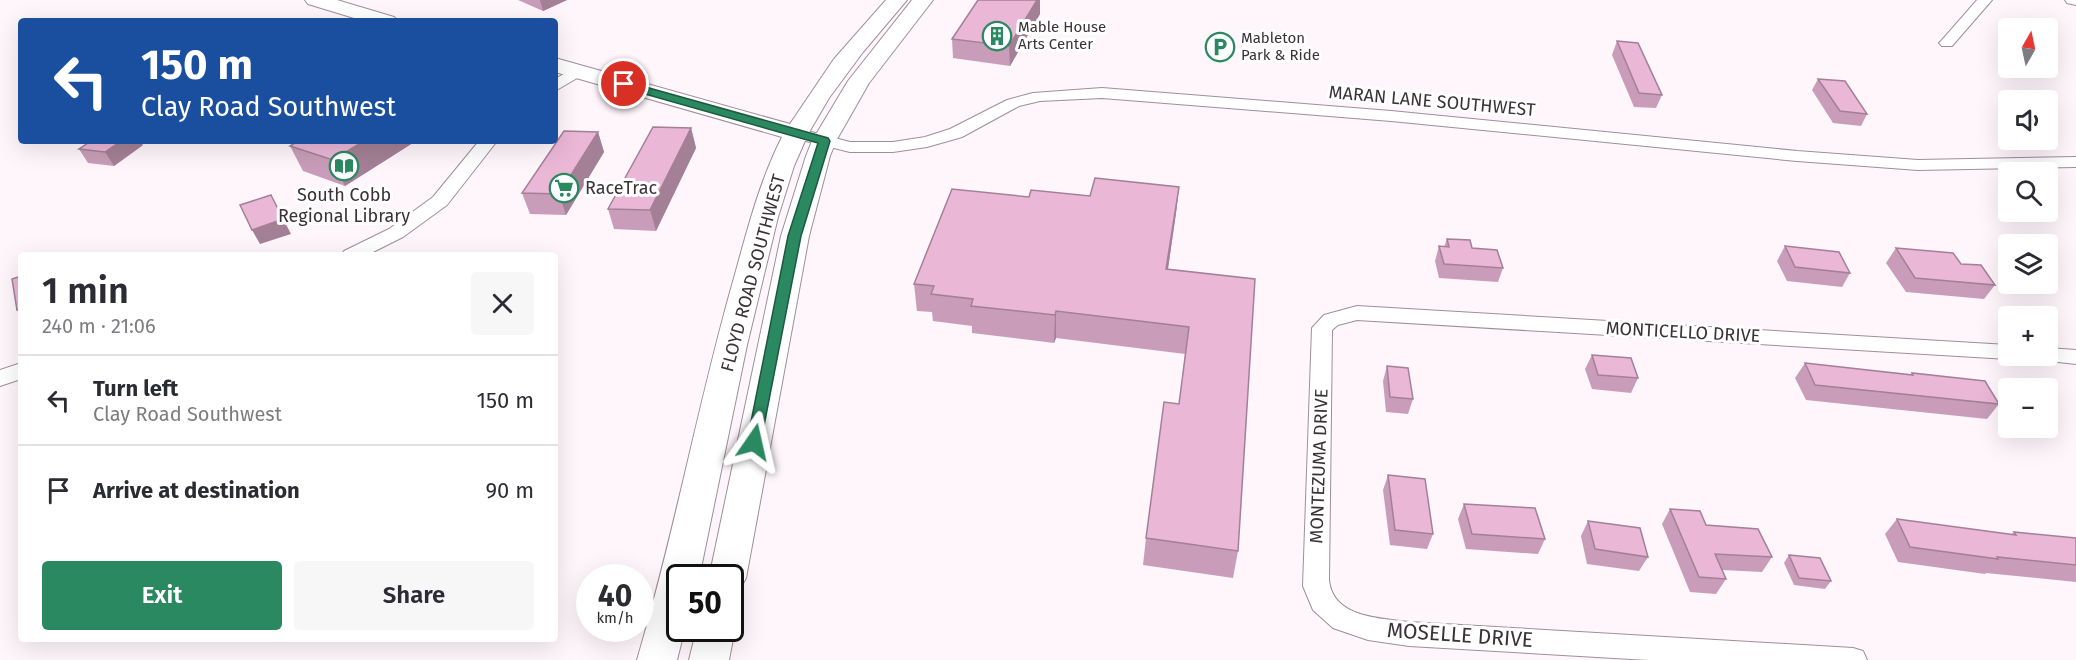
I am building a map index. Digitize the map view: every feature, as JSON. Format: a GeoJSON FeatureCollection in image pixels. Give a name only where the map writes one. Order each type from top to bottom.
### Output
{"type":"FeatureCollection","features":[{"type":"Feature","properties":{"kind":"main road"},"geometry":{"type":"LineString","coordinates":[[315,0],[377,18]]}},
{"type":"Feature","properties":{"kind":"main road","name":"FLOYD ROAD SOUTHWEST"},"geometry":{"type":"LineString","coordinates":[[683,564],[741,306],[767,207],[810,137],[847,57],[897,0]]}},
{"type":"Feature","properties":{"kind":"main road","name":"FLOYD ROAD SOUTHWEST"},"geometry":{"type":"LineString","coordinates":[[730,564],[795,236],[810,137],[923,0]]}},
{"type":"Feature","properties":{"kind":"main road"},"geometry":{"type":"LineString","coordinates":[[558,65],[810,137]]}},
{"type":"Feature","properties":{"kind":"main road","name":"FLOYD ROAD SOUTHWEST"},"geometry":{"type":"LineString","coordinates":[[657,660],[666,628]]}},
{"type":"Feature","properties":{"kind":"main road"},"geometry":{"type":"LineString","coordinates":[[709,660],[713,642]]}},
{"type":"Feature","properties":{"kind":"street"},"geometry":{"type":"LineString","coordinates":[[1947,43],[1985,0]]}},
{"type":"Feature","properties":{"kind":"street"},"geometry":{"type":"LineString","coordinates":[[558,84],[578,71]]}},
{"type":"Feature","properties":{"kind":"street","name":"MARAN LANE SOUTHWEST"},"geometry":{"type":"LineString","coordinates":[[810,137],[850,147],[872,148],[927,142],[956,133],[1013,103],[1039,96],[1102,93],[1391,116],[1785,155],[1907,164],[2076,162]]}},
{"type":"Feature","properties":{"kind":"street"},"geometry":{"type":"LineString","coordinates":[[357,252],[396,233],[440,201],[486,144]]}},
{"type":"Feature","properties":{"kind":"street","name":"MONTICELLO DRIVE"},"geometry":{"type":"LineString","coordinates":[[1357,313],[1998,351]]}},
{"type":"Feature","properties":{"kind":"street","name":"MONTEZUMA DRIVE"},"geometry":{"type":"LineString","coordinates":[[1354,626],[1330,613],[1317,590],[1316,565],[1322,328],[1331,320],[1357,313]]}},
{"type":"Feature","properties":{"kind":"street"},"geometry":{"type":"LineString","coordinates":[[2058,356],[2076,357]]}},
{"type":"Feature","properties":{"kind":"street"},"geometry":{"type":"LineString","coordinates":[[0,378],[18,372]]}},
{"type":"Feature","properties":{"kind":"street","name":"MOSELLE DRIVE"},"geometry":{"type":"LineString","coordinates":[[1354,626],[1409,634],[1853,660]]}},
{"type":"Feature","properties":{"kind":"building"},"geometry":{"type":"Polygon","coordinates":[[[978,0],[1037,0],[1009,46],[952,39],[978,0]]]}},
{"type":"Feature","properties":{"kind":"building"},"geometry":{"type":"Polygon","coordinates":[[[1617,41],[1638,43],[1662,95],[1639,93],[1617,41]]]}},
{"type":"Feature","properties":{"kind":"building"},"geometry":{"type":"Polygon","coordinates":[[[1818,79],[1845,81],[1867,114],[1840,111],[1818,79]]]}},
{"type":"Feature","properties":{"kind":"building"},"geometry":{"type":"Polygon","coordinates":[[[653,127],[691,128],[650,210],[608,209],[653,127]]]}},
{"type":"Feature","properties":{"kind":"building"},"geometry":{"type":"Polygon","coordinates":[[[564,131],[598,132],[559,194],[522,193],[555,144],[558,144],[564,131]]]}},
{"type":"Feature","properties":{"kind":"building"},"geometry":{"type":"Polygon","coordinates":[[[86,144],[117,144],[105,152],[79,149],[86,144]]]}},
{"type":"Feature","properties":{"kind":"building"},"geometry":{"type":"Polygon","coordinates":[[[293,144],[359,144],[333,160],[290,146],[293,144]]]}},
{"type":"Feature","properties":{"kind":"building"},"geometry":{"type":"Polygon","coordinates":[[[1095,178],[1179,187],[1166,269],[1255,279],[1238,551],[1146,538],[1164,402],[1179,404],[1189,327],[1056,311],[1055,315],[971,306],[973,299],[931,294],[934,286],[914,284],[952,189],[1029,197],[1031,190],[1090,196],[1095,178]]]}},
{"type":"Feature","properties":{"kind":"building"},"geometry":{"type":"Polygon","coordinates":[[[271,195],[283,219],[252,230],[240,205],[271,195]]]}},
{"type":"Feature","properties":{"kind":"building"},"geometry":{"type":"Polygon","coordinates":[[[1447,239],[1470,240],[1472,248],[1497,250],[1503,268],[1444,264],[1439,246],[1449,247],[1447,239]]]}},
{"type":"Feature","properties":{"kind":"building"},"geometry":{"type":"Polygon","coordinates":[[[1785,246],[1839,252],[1850,273],[1795,267],[1785,246]]]}},
{"type":"Feature","properties":{"kind":"building"},"geometry":{"type":"Polygon","coordinates":[[[1896,248],[1953,253],[1961,264],[1981,265],[1995,285],[1915,278],[1896,248]]]}},
{"type":"Feature","properties":{"kind":"building"},"geometry":{"type":"Polygon","coordinates":[[[18,277],[17,310],[12,279],[18,277]]]}},
{"type":"Feature","properties":{"kind":"building"},"geometry":{"type":"Polygon","coordinates":[[[1592,355],[1631,358],[1638,378],[1598,375],[1592,355]]]}},
{"type":"Feature","properties":{"kind":"building"},"geometry":{"type":"Polygon","coordinates":[[[1805,363],[1985,381],[1998,404],[1815,385],[1805,363]]]}},
{"type":"Feature","properties":{"kind":"building"},"geometry":{"type":"Polygon","coordinates":[[[1387,366],[1408,368],[1413,399],[1390,397],[1387,366]]]}},
{"type":"Feature","properties":{"kind":"building"},"geometry":{"type":"Polygon","coordinates":[[[1388,475],[1425,479],[1433,534],[1395,530],[1388,475]]]}},
{"type":"Feature","properties":{"kind":"building"},"geometry":{"type":"Polygon","coordinates":[[[1464,504],[1535,508],[1545,539],[1472,534],[1464,504]]]}},
{"type":"Feature","properties":{"kind":"building"},"geometry":{"type":"Polygon","coordinates":[[[1670,509],[1700,511],[1706,525],[1758,529],[1772,557],[1715,554],[1726,579],[1699,577],[1670,509]]]}},
{"type":"Feature","properties":{"kind":"building"},"geometry":{"type":"Polygon","coordinates":[[[1897,519],[2016,535],[2014,532],[2076,538],[2076,565],[1997,557],[1998,559],[1910,547],[1897,519]]]}},
{"type":"Feature","properties":{"kind":"building"},"geometry":{"type":"Polygon","coordinates":[[[1588,521],[1640,528],[1648,557],[1595,549],[1588,521]]]}},
{"type":"Feature","properties":{"kind":"building"},"geometry":{"type":"Polygon","coordinates":[[[1789,555],[1820,558],[1831,581],[1799,578],[1789,555]]]}},
{"type":"Feature","properties":{"kind":"place","name":"Mable House Arts Center"},"geometry":{"type":"Point","coordinates":[997,36]}},
{"type":"Feature","properties":{"kind":"place","name":"Mableton Park & Ride"},"geometry":{"type":"Point","coordinates":[1220,47]}},
{"type":"Feature","properties":{"kind":"place","name":"South Cobb Regional Library"},"geometry":{"type":"Point","coordinates":[344,166]}},
{"type":"Feature","properties":{"kind":"place","name":"RaceTrac"},"geometry":{"type":"Point","coordinates":[564,188]}},
{"type":"Feature","properties":{"kind":"route"},"geometry":{"type":"LineString","coordinates":[[624,84],[824,141],[795,236],[754,442]]}}]}
